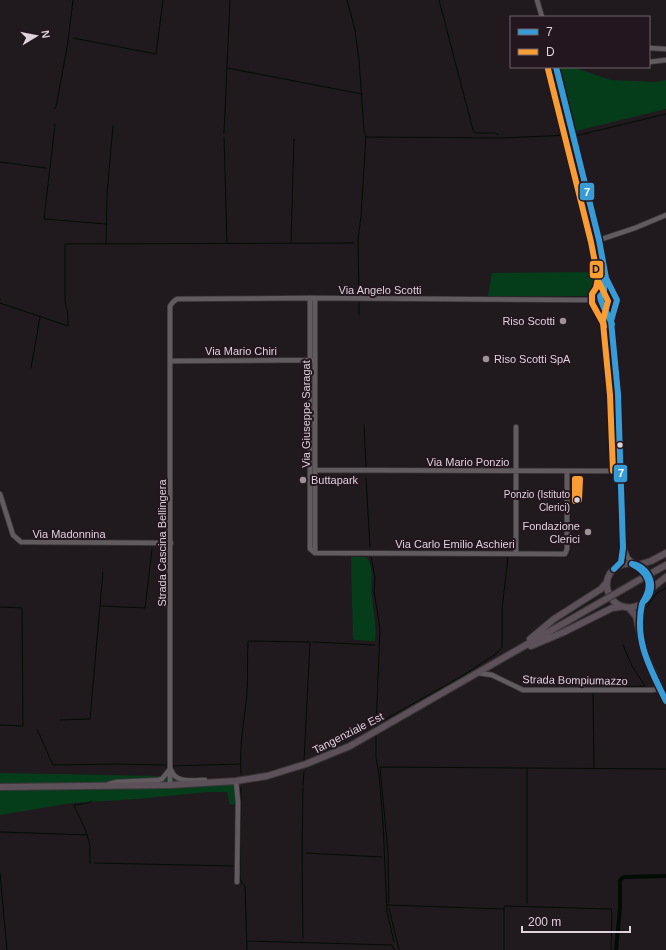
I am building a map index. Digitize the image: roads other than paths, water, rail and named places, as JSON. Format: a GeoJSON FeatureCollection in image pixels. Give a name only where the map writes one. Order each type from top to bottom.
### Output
{"type":"FeatureCollection","features":[{"type":"Feature","properties":{"kind":"main road"},"geometry":{"type":"LineString","coordinates":[[522,647],[554,619],[601,589],[614,569],[624,564],[637,564],[651,561],[666,553]]}},
{"type":"Feature","properties":{"kind":"main road"},"geometry":{"type":"LineString","coordinates":[[607,580],[607,591],[609,596],[616,604],[629,608],[642,604],[647,600],[652,588],[651,579],[649,574],[637,564]]}},
{"type":"Feature","properties":{"kind":"main road","name":"Tangenziale Est"},"geometry":{"type":"LineString","coordinates":[[0,787],[170,785],[236,781],[267,776],[319,760],[350,746],[666,565]]}},
{"type":"Feature","properties":{"kind":"main road"},"geometry":{"type":"LineString","coordinates":[[652,588],[666,577]]}},
{"type":"Feature","properties":{"kind":"main road"},"geometry":{"type":"LineString","coordinates":[[638,625],[639,613],[642,604]]}},
{"type":"Feature","properties":{"kind":"main road"},"geometry":{"type":"LineString","coordinates":[[522,647],[529,646],[564,632],[612,608],[620,606]]}},
{"type":"Feature","properties":{"kind":"main road"},"geometry":{"type":"LineString","coordinates":[[629,608],[636,616],[644,652],[666,701]]}},
{"type":"Feature","properties":{"kind":"street"},"geometry":{"type":"LineString","coordinates":[[538,0],[542,16]]}},
{"type":"Feature","properties":{"kind":"street"},"geometry":{"type":"LineString","coordinates":[[650,48],[666,49]]}},
{"type":"Feature","properties":{"kind":"street"},"geometry":{"type":"LineString","coordinates":[[650,62],[666,60]]}},
{"type":"Feature","properties":{"kind":"street"},"geometry":{"type":"LineString","coordinates":[[556,68],[599,240],[606,278],[617,300],[611,321],[618,394],[623,548],[621,562],[614,569]]}},
{"type":"Feature","properties":{"kind":"street"},"geometry":{"type":"LineString","coordinates":[[599,240],[635,228],[666,214]]}},
{"type":"Feature","properties":{"kind":"street"},"geometry":{"type":"LineString","coordinates":[[606,278],[604,292],[600,296],[603,306],[611,321]]}},
{"type":"Feature","properties":{"kind":"street"},"geometry":{"type":"LineString","coordinates":[[604,292],[613,292]]}},
{"type":"Feature","properties":{"kind":"street","name":"Via Angelo Scotti"},"geometry":{"type":"LineString","coordinates":[[173,302],[177,300],[313,298],[587,300],[600,296]]}},
{"type":"Feature","properties":{"kind":"street","name":"Via Giuseppe Saragat"},"geometry":{"type":"LineString","coordinates":[[313,298],[310,549],[315,553]]}},
{"type":"Feature","properties":{"kind":"street","name":"Via Angelo Scotti"},"geometry":{"type":"LineString","coordinates":[[587,300],[603,306]]}},
{"type":"Feature","properties":{"kind":"street","name":"Strada Cascina Bellingera"},"geometry":{"type":"LineString","coordinates":[[170,785],[170,306],[173,302]]}},
{"type":"Feature","properties":{"kind":"street"},"geometry":{"type":"LineString","coordinates":[[603,306],[611,308],[615,305]]}},
{"type":"Feature","properties":{"kind":"street","name":"Via Giuseppe Saragat"},"geometry":{"type":"LineString","coordinates":[[313,360],[315,553]]}},
{"type":"Feature","properties":{"kind":"street","name":"Via Mario Chiri"},"geometry":{"type":"LineString","coordinates":[[170,361],[313,360]]}},
{"type":"Feature","properties":{"kind":"street"},"geometry":{"type":"LineString","coordinates":[[516,427],[516,554]]}},
{"type":"Feature","properties":{"kind":"street","name":"Via Mario Ponzio"},"geometry":{"type":"LineString","coordinates":[[315,470],[621,471]]}},
{"type":"Feature","properties":{"kind":"street","name":"Via Carlo Emilio Aschieri"},"geometry":{"type":"LineString","coordinates":[[315,553],[565,554],[567,471]]}},
{"type":"Feature","properties":{"kind":"street","name":"Via Madonnina"},"geometry":{"type":"LineString","coordinates":[[0,494],[13,535],[21,542],[171,543]]}},
{"type":"Feature","properties":{"kind":"street"},"geometry":{"type":"LineString","coordinates":[[623,548],[628,558],[637,564]]}},
{"type":"Feature","properties":{"kind":"street"},"geometry":{"type":"LineString","coordinates":[[490,665],[489,670],[492,675]]}},
{"type":"Feature","properties":{"kind":"street","name":"Strada Bompiumazzo"},"geometry":{"type":"LineString","coordinates":[[477,672],[492,675],[516,688],[526,690],[661,689]]}},
{"type":"Feature","properties":{"kind":"street"},"geometry":{"type":"LineString","coordinates":[[107,785],[117,782],[158,780],[162,778],[170,769],[172,774],[182,780],[209,780],[216,782]]}},
{"type":"Feature","properties":{"kind":"street"},"geometry":{"type":"LineString","coordinates":[[236,781],[238,802],[237,882]]}},
{"type":"Feature","properties":{"kind":"waterway"},"geometry":{"type":"LineString","coordinates":[[54,109],[56,107],[68,42],[73,0]]}},
{"type":"Feature","properties":{"kind":"waterway"},"geometry":{"type":"LineString","coordinates":[[73,38],[156,54],[163,0]]}},
{"type":"Feature","properties":{"kind":"waterway"},"geometry":{"type":"LineString","coordinates":[[224,133],[230,0]]}},
{"type":"Feature","properties":{"kind":"waterway"},"geometry":{"type":"LineString","coordinates":[[347,0],[355,30],[359,60],[364,131],[366,135],[358,240],[359,296]]}},
{"type":"Feature","properties":{"kind":"waterway"},"geometry":{"type":"LineString","coordinates":[[439,0],[473,130],[475,133],[495,133],[499,135]]}},
{"type":"Feature","properties":{"kind":"waterway"},"geometry":{"type":"LineString","coordinates":[[227,68],[362,94]]}},
{"type":"Feature","properties":{"kind":"waterway"},"geometry":{"type":"LineString","coordinates":[[575,136],[666,114]]}},
{"type":"Feature","properties":{"kind":"waterway"},"geometry":{"type":"LineString","coordinates":[[55,124],[44,219],[106,224]]}},
{"type":"Feature","properties":{"kind":"waterway"},"geometry":{"type":"LineString","coordinates":[[106,244],[107,194],[113,126]]}},
{"type":"Feature","properties":{"kind":"waterway"},"geometry":{"type":"LineString","coordinates":[[366,137],[501,138],[570,135]]}},
{"type":"Feature","properties":{"kind":"waterway"},"geometry":{"type":"LineString","coordinates":[[224,137],[227,243]]}},
{"type":"Feature","properties":{"kind":"waterway"},"geometry":{"type":"LineString","coordinates":[[291,242],[294,139]]}},
{"type":"Feature","properties":{"kind":"waterway"},"geometry":{"type":"LineString","coordinates":[[0,162],[46,168]]}},
{"type":"Feature","properties":{"kind":"waterway"},"geometry":{"type":"LineString","coordinates":[[0,303],[68,326],[68,315],[65,301],[65,244],[354,243]]}},
{"type":"Feature","properties":{"kind":"waterway"},"geometry":{"type":"LineString","coordinates":[[359,302],[359,315]]}},
{"type":"Feature","properties":{"kind":"waterway"},"geometry":{"type":"LineString","coordinates":[[31,368],[40,317]]}},
{"type":"Feature","properties":{"kind":"waterway"},"geometry":{"type":"LineString","coordinates":[[364,425],[366,467]]}},
{"type":"Feature","properties":{"kind":"waterway"},"geometry":{"type":"LineString","coordinates":[[366,478],[370,547]]}},
{"type":"Feature","properties":{"kind":"waterway"},"geometry":{"type":"LineString","coordinates":[[101,606],[145,608],[152,549]]}},
{"type":"Feature","properties":{"kind":"waterway"},"geometry":{"type":"LineString","coordinates":[[371,557],[375,578],[374,591],[380,629],[376,727]]}},
{"type":"Feature","properties":{"kind":"waterway"},"geometry":{"type":"LineString","coordinates":[[377,724],[464,675],[497,653],[502,647],[502,609],[508,557]]}},
{"type":"Feature","properties":{"kind":"waterway"},"geometry":{"type":"LineString","coordinates":[[60,720],[90,719],[103,572]]}},
{"type":"Feature","properties":{"kind":"waterway"},"geometry":{"type":"LineString","coordinates":[[645,637],[643,612],[657,593],[666,588]]}},
{"type":"Feature","properties":{"kind":"waterway"},"geometry":{"type":"LineString","coordinates":[[0,607],[22,608],[23,726],[0,725]]}},
{"type":"Feature","properties":{"kind":"waterway"},"geometry":{"type":"LineString","coordinates":[[241,774],[241,744],[247,694],[248,641],[310,642],[304,761]]}},
{"type":"Feature","properties":{"kind":"waterway"},"geometry":{"type":"LineString","coordinates":[[313,642],[375,645]]}},
{"type":"Feature","properties":{"kind":"waterway"},"geometry":{"type":"LineString","coordinates":[[593,688],[645,686],[632,666],[623,645]]}},
{"type":"Feature","properties":{"kind":"waterway"},"geometry":{"type":"LineString","coordinates":[[593,692],[594,768]]}},
{"type":"Feature","properties":{"kind":"waterway"},"geometry":{"type":"LineString","coordinates":[[37,729],[53,765],[167,765]]}},
{"type":"Feature","properties":{"kind":"waterway"},"geometry":{"type":"LineString","coordinates":[[376,736],[376,758],[383,823],[387,912],[394,942]]}},
{"type":"Feature","properties":{"kind":"waterway"},"geometry":{"type":"LineString","coordinates":[[172,766],[240,764]]}},
{"type":"Feature","properties":{"kind":"waterway"},"geometry":{"type":"LineString","coordinates":[[389,903],[388,853],[380,767],[666,769]]}},
{"type":"Feature","properties":{"kind":"waterway"},"geometry":{"type":"LineString","coordinates":[[527,769],[527,903]]}},
{"type":"Feature","properties":{"kind":"waterway"},"geometry":{"type":"LineString","coordinates":[[303,786],[304,772]]}},
{"type":"Feature","properties":{"kind":"waterway"},"geometry":{"type":"LineString","coordinates":[[241,788],[240,879],[245,886],[247,950]]}},
{"type":"Feature","properties":{"kind":"waterway"},"geometry":{"type":"LineString","coordinates":[[303,788],[303,938]]}},
{"type":"Feature","properties":{"kind":"waterway"},"geometry":{"type":"LineString","coordinates":[[91,863],[90,846],[86,831],[74,805],[92,801]]}},
{"type":"Feature","properties":{"kind":"waterway"},"geometry":{"type":"LineString","coordinates":[[0,832],[88,835]]}},
{"type":"Feature","properties":{"kind":"waterway"},"geometry":{"type":"LineString","coordinates":[[306,853],[382,857]]}},
{"type":"Feature","properties":{"kind":"waterway"},"geometry":{"type":"LineString","coordinates":[[94,863],[233,866]]}},
{"type":"Feature","properties":{"kind":"waterway"},"geometry":{"type":"LineString","coordinates":[[0,873],[7,950]]}},
{"type":"Feature","properties":{"kind":"waterway"},"geometry":{"type":"LineString","coordinates":[[616,950],[620,909],[620,880],[624,877],[666,876]]}},
{"type":"Feature","properties":{"kind":"waterway"},"geometry":{"type":"LineString","coordinates":[[387,905],[504,909]]}},
{"type":"Feature","properties":{"kind":"waterway"},"geometry":{"type":"LineString","coordinates":[[504,950],[504,906],[611,909],[611,950]]}},
{"type":"Feature","properties":{"kind":"waterway"},"geometry":{"type":"LineString","coordinates":[[389,908],[399,950]]}},
{"type":"Feature","properties":{"kind":"waterway"},"geometry":{"type":"LineString","coordinates":[[247,941],[392,945],[394,950]]}},
{"type":"Feature","properties":{"kind":"place","name":"Riso Scotti"},"geometry":{"type":"Point","coordinates":[563,321]}},
{"type":"Feature","properties":{"kind":"place","name":"Riso Scotti SpA"},"geometry":{"type":"Point","coordinates":[486,359]}},
{"type":"Feature","properties":{"kind":"place","name":"Buttapark"},"geometry":{"type":"Point","coordinates":[303,480]}},
{"type":"Feature","properties":{"kind":"place","name":"Ponzio (Istituto Clerici)"},"geometry":{"type":"Point","coordinates":[577,500]}},
{"type":"Feature","properties":{"kind":"place","name":"Fondazione Clerici"},"geometry":{"type":"Point","coordinates":[588,532]}}]}
